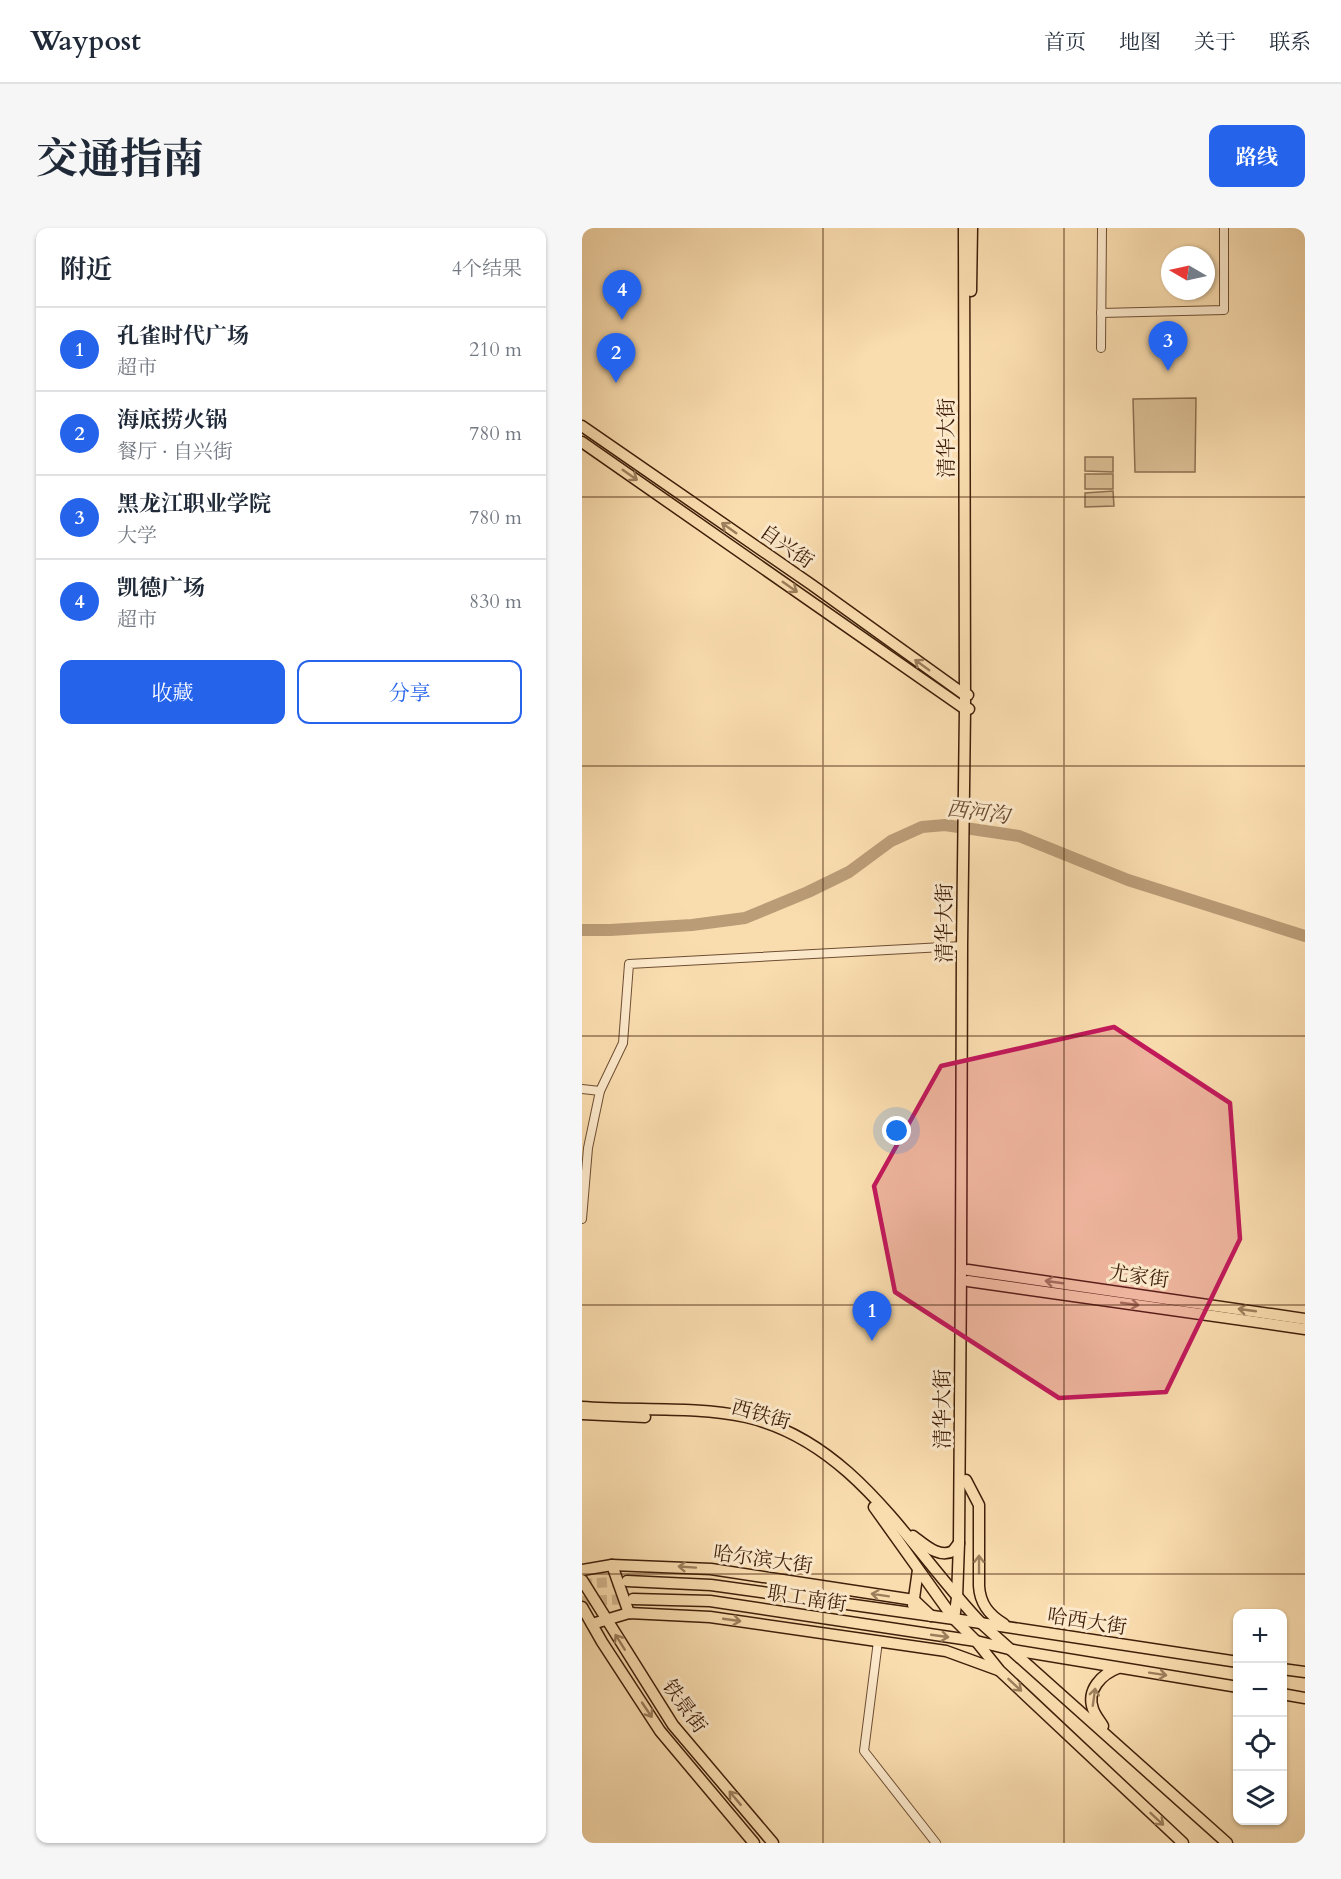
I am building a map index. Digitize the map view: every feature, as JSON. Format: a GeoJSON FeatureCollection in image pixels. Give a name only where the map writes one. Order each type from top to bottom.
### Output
{"type":"FeatureCollection","features":[{"type":"Feature","properties":{"kind":"main road","name":"清华大街"},"geometry":{"type":"LineString","coordinates":[[964,228],[968,695]]}},
{"type":"Feature","properties":{"kind":"main road","name":"清华大街"},"geometry":{"type":"LineString","coordinates":[[954,1619],[961,1601],[966,1480],[968,1275],[965,893],[972,228]]}},
{"type":"Feature","properties":{"kind":"main road","name":"自兴街"},"geometry":{"type":"LineString","coordinates":[[582,426],[968,695]]}},
{"type":"Feature","properties":{"kind":"main road","name":"自兴街"},"geometry":{"type":"LineString","coordinates":[[582,442],[968,709]]}},
{"type":"Feature","properties":{"kind":"main road","name":"清华大街"},"geometry":{"type":"LineString","coordinates":[[961,1601],[959,1543],[962,946],[965,893]]}},
{"type":"Feature","properties":{"kind":"main road","name":"尤家街"},"geometry":{"type":"LineString","coordinates":[[968,1275],[1305,1319]]}},
{"type":"Feature","properties":{"kind":"main road","name":"尤家街"},"geometry":{"type":"LineString","coordinates":[[968,1275],[1305,1329]]}},
{"type":"Feature","properties":{"kind":"main road","name":"西铁街"},"geometry":{"type":"LineString","coordinates":[[582,1407],[720,1413],[752,1419],[782,1429],[808,1443],[841,1466],[897,1527]]}},
{"type":"Feature","properties":{"kind":"main road","name":"西铁街"},"geometry":{"type":"LineString","coordinates":[[582,1414],[725,1420],[761,1428],[799,1445],[833,1469],[897,1527]]}},
{"type":"Feature","properties":{"kind":"main road"},"geometry":{"type":"LineString","coordinates":[[966,1480],[979,1504],[980,1598],[994,1618],[1013,1628]]}},
{"type":"Feature","properties":{"kind":"main road"},"geometry":{"type":"LineString","coordinates":[[897,1527],[943,1554],[953,1551],[959,1543]]}},
{"type":"Feature","properties":{"kind":"main road"},"geometry":{"type":"LineString","coordinates":[[897,1527],[918,1570],[954,1619],[976,1641],[1000,1671],[1183,1843]]}},
{"type":"Feature","properties":{"kind":"main road"},"geometry":{"type":"LineString","coordinates":[[897,1527],[982,1623],[1227,1843]]}},
{"type":"Feature","properties":{"kind":"main road"},"geometry":{"type":"LineString","coordinates":[[612,1565],[629,1613]]}},
{"type":"Feature","properties":{"kind":"main road","name":"哈尔滨大街"},"geometry":{"type":"LineString","coordinates":[[582,1570],[612,1565],[711,1569],[914,1600]]}},
{"type":"Feature","properties":{"kind":"main road"},"geometry":{"type":"LineString","coordinates":[[912,1613],[918,1570]]}},
{"type":"Feature","properties":{"kind":"main road","name":"铁景街"},"geometry":{"type":"LineString","coordinates":[[582,1580],[673,1725],[773,1843]]}},
{"type":"Feature","properties":{"kind":"main road","name":"职工南街"},"geometry":{"type":"LineString","coordinates":[[627,1581],[711,1585],[931,1617]]}},
{"type":"Feature","properties":{"kind":"main road","name":"职工南街"},"geometry":{"type":"LineString","coordinates":[[633,1599],[710,1601],[976,1641]]}},
{"type":"Feature","properties":{"kind":"main road"},"geometry":{"type":"LineString","coordinates":[[914,1600],[931,1617]]}},
{"type":"Feature","properties":{"kind":"main road","name":"铁景街"},"geometry":{"type":"LineString","coordinates":[[582,1607],[660,1731],[754,1843]]}},
{"type":"Feature","properties":{"kind":"main road"},"geometry":{"type":"LineString","coordinates":[[591,1624],[629,1613],[710,1617],[946,1651],[1000,1671]]}},
{"type":"Feature","properties":{"kind":"main road","name":"哈西大街"},"geometry":{"type":"LineString","coordinates":[[931,1617],[1233,1661]]}},
{"type":"Feature","properties":{"kind":"main road","name":"哈西大街"},"geometry":{"type":"LineString","coordinates":[[976,1641],[1013,1650],[1233,1686]]}},
{"type":"Feature","properties":{"kind":"main road"},"geometry":{"type":"LineString","coordinates":[[1107,1734],[1092,1708],[1092,1699],[1098,1681],[1105,1674],[1118,1668]]}},
{"type":"Feature","properties":{"kind":"main road"},"geometry":{"type":"LineString","coordinates":[[1287,1670],[1305,1672]]}},
{"type":"Feature","properties":{"kind":"main road"},"geometry":{"type":"LineString","coordinates":[[1287,1695],[1305,1698]]}},
{"type":"Feature","properties":{"kind":"street"},"geometry":{"type":"LineString","coordinates":[[1101,348],[1102,228]]}},
{"type":"Feature","properties":{"kind":"street"},"geometry":{"type":"LineString","coordinates":[[1101,313],[1224,310],[1224,228]]}},
{"type":"Feature","properties":{"kind":"street"},"geometry":{"type":"LineString","coordinates":[[582,1219],[588,1148],[600,1091],[623,1043],[629,964],[962,946]]}},
{"type":"Feature","properties":{"kind":"street"},"geometry":{"type":"LineString","coordinates":[[582,1089],[600,1091]]}},
{"type":"Feature","properties":{"kind":"street"},"geometry":{"type":"LineString","coordinates":[[878,1641],[864,1751],[936,1843]]}},
{"type":"Feature","properties":{"kind":"highlighted area"},"geometry":{"type":"Polygon","coordinates":[[[1114,1027],[1230,1103],[1240,1239],[1166,1392],[1059,1398],[895,1292],[874,1186],[941,1066],[1114,1027]]]}},
{"type":"Feature","properties":{"kind":"shaded area"},"geometry":{"type":"Polygon","coordinates":[[[1196,398],[1195,472],[1135,472],[1133,399],[1196,398]]]}},
{"type":"Feature","properties":{"kind":"shaded area"},"geometry":{"type":"Polygon","coordinates":[[[1085,457],[1113,457],[1113,472],[1085,471],[1085,457]]]}},
{"type":"Feature","properties":{"kind":"shaded area"},"geometry":{"type":"Polygon","coordinates":[[[1085,474],[1113,474],[1113,489],[1085,489],[1085,474]]]}},
{"type":"Feature","properties":{"kind":"shaded area"},"geometry":{"type":"Polygon","coordinates":[[[1113,491],[1114,506],[1085,507],[1085,493],[1113,491]]]}},
{"type":"Feature","properties":{"kind":"waterway","name":"西河沟"},"geometry":{"type":"LineString","coordinates":[[582,930],[692,925],[745,918],[849,872],[891,841],[922,827],[945,825],[1019,836],[1128,880],[1305,936]]}},
{"type":"Feature","properties":{"kind":"tunnel"},"geometry":{"type":"LineString","coordinates":[[582,1584],[626,1581]]}},
{"type":"Feature","properties":{"kind":"tunnel"},"geometry":{"type":"LineString","coordinates":[[582,1601],[633,1599]]}},
{"type":"Feature","properties":{"kind":"place","name":"凯德广场"},"geometry":{"type":"Point","coordinates":[622,320]}},
{"type":"Feature","properties":{"kind":"place","name":"黑龙江职业学院"},"geometry":{"type":"Point","coordinates":[1168,371]}},
{"type":"Feature","properties":{"kind":"place","name":"海底捞火锅"},"geometry":{"type":"Point","coordinates":[616,383]}},
{"type":"Feature","properties":{"kind":"place","name":"孔雀时代广场"},"geometry":{"type":"Point","coordinates":[872,1341]}}]}
